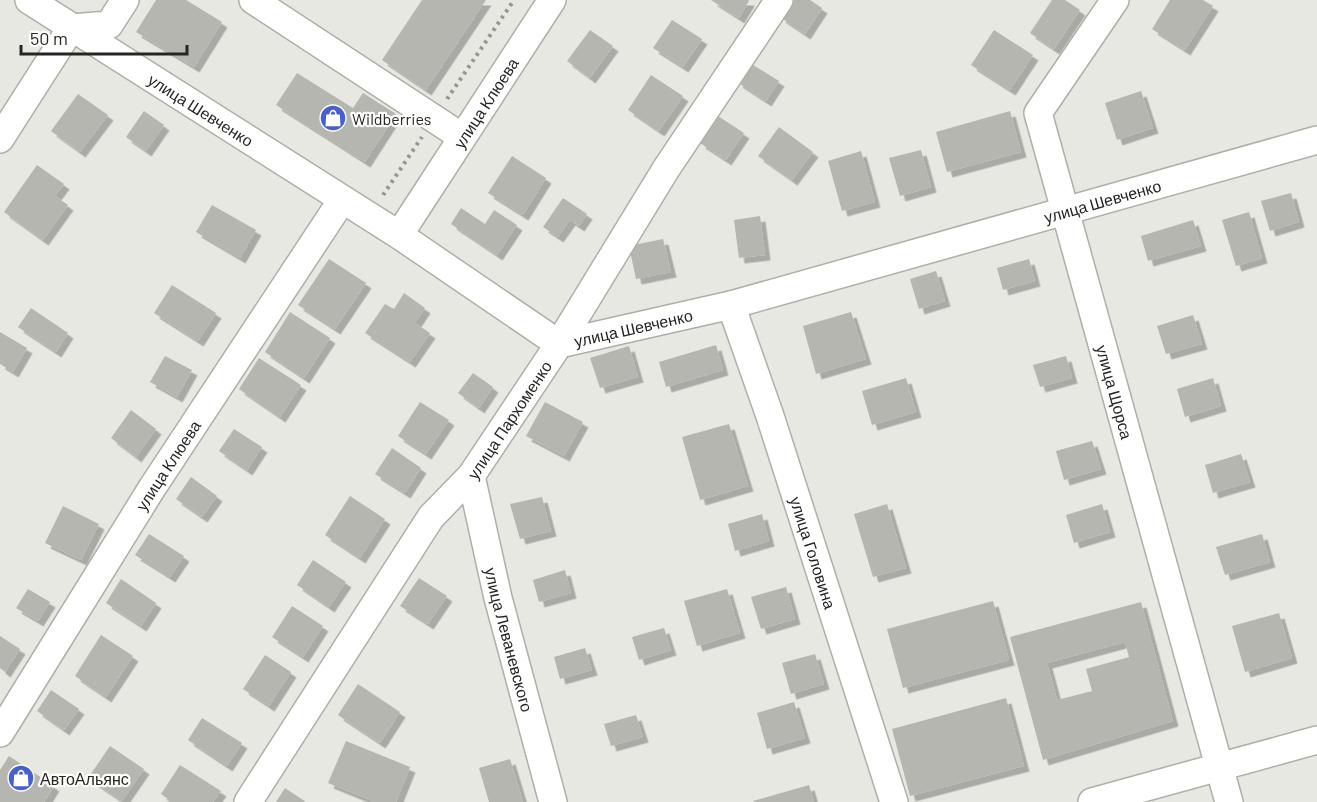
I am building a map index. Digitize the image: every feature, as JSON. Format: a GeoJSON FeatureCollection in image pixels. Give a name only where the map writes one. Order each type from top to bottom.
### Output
{"type":"FeatureCollection","features":[{"type":"Feature","properties":{"kind":"street","name":"улица Шевченко"},"geometry":{"type":"LineString","coordinates":[[29,0],[399,235],[559,344],[731,305],[1317,140]]}},
{"type":"Feature","properties":{"kind":"street"},"geometry":{"type":"LineString","coordinates":[[0,139],[71,28],[109,25],[125,0]]}},
{"type":"Feature","properties":{"kind":"street"},"geometry":{"type":"LineString","coordinates":[[253,0],[462,137]]}},
{"type":"Feature","properties":{"kind":"street","name":"улица Клюева"},"geometry":{"type":"LineString","coordinates":[[399,235],[552,0]]}},
{"type":"Feature","properties":{"kind":"street","name":"улица Пархоменко"},"geometry":{"type":"LineString","coordinates":[[248,802],[431,517],[471,476],[559,344],[666,169],[779,0]]}},
{"type":"Feature","properties":{"kind":"street","name":"улица Щорса"},"geometry":{"type":"LineString","coordinates":[[1115,0],[1038,113],[1229,802]]}},
{"type":"Feature","properties":{"kind":"street","name":"улица Клюева"},"geometry":{"type":"LineString","coordinates":[[0,733],[152,488],[342,200]]}},
{"type":"Feature","properties":{"kind":"street","name":"улица Головина"},"geometry":{"type":"LineString","coordinates":[[731,305],[894,802]]}},
{"type":"Feature","properties":{"kind":"street","name":"улица Леваневского"},"geometry":{"type":"LineString","coordinates":[[471,476],[498,598],[553,802]]}},
{"type":"Feature","properties":{"kind":"street"},"geometry":{"type":"LineString","coordinates":[[1092,802],[1317,740]]}},
{"type":"Feature","properties":{"kind":"building"},"geometry":{"type":"Polygon","coordinates":[[[156,0],[186,0],[222,22],[194,67],[136,32],[156,0]]]}},
{"type":"Feature","properties":{"kind":"building"},"geometry":{"type":"Polygon","coordinates":[[[422,0],[486,0],[426,90],[382,60],[422,0]]]}},
{"type":"Feature","properties":{"kind":"building"},"geometry":{"type":"Polygon","coordinates":[[[711,0],[748,0],[749,1],[739,18],[711,0]]]}},
{"type":"Feature","properties":{"kind":"building"},"geometry":{"type":"Polygon","coordinates":[[[792,0],[810,0],[822,8],[805,34],[780,17],[792,0]]]}},
{"type":"Feature","properties":{"kind":"building"},"geometry":{"type":"Polygon","coordinates":[[[1052,0],[1065,0],[1080,10],[1054,49],[1030,33],[1052,0]]]}},
{"type":"Feature","properties":{"kind":"building"},"geometry":{"type":"Polygon","coordinates":[[[1170,0],[1203,0],[1213,6],[1185,50],[1152,29],[1170,0]]]}},
{"type":"Feature","properties":{"kind":"building"},"geometry":{"type":"Polygon","coordinates":[[[672,20],[702,39],[683,67],[653,48],[672,20]]]}},
{"type":"Feature","properties":{"kind":"building"},"geometry":{"type":"Polygon","coordinates":[[[590,30],[613,46],[590,78],[567,61],[590,30]]]}},
{"type":"Feature","properties":{"kind":"building"},"geometry":{"type":"Polygon","coordinates":[[[994,30],[1033,55],[1010,90],[971,65],[994,30]]]}},
{"type":"Feature","properties":{"kind":"building"},"geometry":{"type":"Polygon","coordinates":[[[750,63],[779,81],[766,101],[737,82],[750,63]]]}},
{"type":"Feature","properties":{"kind":"building"},"geometry":{"type":"Polygon","coordinates":[[[297,73],[353,108],[363,93],[396,114],[365,162],[276,105],[297,73]]]}},
{"type":"Feature","properties":{"kind":"building"},"geometry":{"type":"Polygon","coordinates":[[[651,75],[683,96],[659,131],[628,110],[651,75]]]}},
{"type":"Feature","properties":{"kind":"building"},"geometry":{"type":"Polygon","coordinates":[[[1141,91],[1153,128],[1117,140],[1105,103],[1141,91]]]}},
{"type":"Feature","properties":{"kind":"building"},"geometry":{"type":"Polygon","coordinates":[[[78,94],[108,115],[80,152],[51,131],[78,94]]]}},
{"type":"Feature","properties":{"kind":"building"},"geometry":{"type":"Polygon","coordinates":[[[144,111],[164,125],[146,151],[126,137],[144,111]]]}},
{"type":"Feature","properties":{"kind":"building"},"geometry":{"type":"Polygon","coordinates":[[[1010,111],[1021,152],[947,172],[936,132],[1010,111]]]}},
{"type":"Feature","properties":{"kind":"building"},"geometry":{"type":"Polygon","coordinates":[[[718,116],[744,133],[726,160],[700,143],[718,116]]]}},
{"type":"Feature","properties":{"kind":"building"},"geometry":{"type":"Polygon","coordinates":[[[779,127],[813,152],[792,180],[758,156],[779,127]]]}},
{"type":"Feature","properties":{"kind":"building"},"geometry":{"type":"Polygon","coordinates":[[[921,150],[931,187],[900,196],[889,158],[921,150]]]}},
{"type":"Feature","properties":{"kind":"building"},"geometry":{"type":"Polygon","coordinates":[[[861,151],[875,202],[842,211],[828,161],[861,151]]]}},
{"type":"Feature","properties":{"kind":"building"},"geometry":{"type":"Polygon","coordinates":[[[512,156],[546,178],[523,215],[488,193],[512,156]]]}},
{"type":"Feature","properties":{"kind":"building"},"geometry":{"type":"Polygon","coordinates":[[[37,165],[64,184],[55,196],[68,205],[43,240],[4,212],[37,165]]]}},
{"type":"Feature","properties":{"kind":"building"},"geometry":{"type":"Polygon","coordinates":[[[1291,193],[1299,222],[1270,231],[1261,201],[1291,193]]]}},
{"type":"Feature","properties":{"kind":"building"},"geometry":{"type":"Polygon","coordinates":[[[563,198],[587,214],[579,226],[570,220],[558,237],[543,227],[563,198]]]}},
{"type":"Feature","properties":{"kind":"building"},"geometry":{"type":"Polygon","coordinates":[[[212,205],[256,230],[240,258],[196,232],[212,205]]]}},
{"type":"Feature","properties":{"kind":"building"},"geometry":{"type":"Polygon","coordinates":[[[461,208],[485,224],[494,210],[517,225],[497,255],[451,224],[461,208]]]}},
{"type":"Feature","properties":{"kind":"building"},"geometry":{"type":"Polygon","coordinates":[[[1249,212],[1262,258],[1236,266],[1222,220],[1249,212]]]}},
{"type":"Feature","properties":{"kind":"building"},"geometry":{"type":"Polygon","coordinates":[[[760,216],[765,255],[739,258],[734,220],[760,216]]]}},
{"type":"Feature","properties":{"kind":"building"},"geometry":{"type":"Polygon","coordinates":[[[1193,220],[1201,246],[1148,261],[1141,236],[1193,220]]]}},
{"type":"Feature","properties":{"kind":"building"},"geometry":{"type":"Polygon","coordinates":[[[663,239],[671,272],[636,279],[629,246],[663,239]]]}},
{"type":"Feature","properties":{"kind":"building"},"geometry":{"type":"Polygon","coordinates":[[[329,259],[366,283],[335,329],[298,305],[329,259]]]}},
{"type":"Feature","properties":{"kind":"building"},"geometry":{"type":"Polygon","coordinates":[[[1029,259],[1035,281],[1003,290],[997,268],[1029,259]]]}},
{"type":"Feature","properties":{"kind":"building"},"geometry":{"type":"Polygon","coordinates":[[[936,271],[945,301],[919,309],[910,279],[936,271]]]}},
{"type":"Feature","properties":{"kind":"building"},"geometry":{"type":"Polygon","coordinates":[[[172,285],[216,313],[198,341],[154,313],[172,285]]]}},
{"type":"Feature","properties":{"kind":"building"},"geometry":{"type":"Polygon","coordinates":[[[404,293],[425,308],[415,323],[430,333],[410,362],[365,333],[385,304],[394,309],[404,293]]]}},
{"type":"Feature","properties":{"kind":"building"},"geometry":{"type":"Polygon","coordinates":[[[31,308],[68,333],[56,352],[18,327],[31,308]]]}},
{"type":"Feature","properties":{"kind":"building"},"geometry":{"type":"Polygon","coordinates":[[[290,312],[330,338],[304,378],[265,352],[290,312]]]}},
{"type":"Feature","properties":{"kind":"building"},"geometry":{"type":"Polygon","coordinates":[[[851,312],[866,359],[816,374],[803,326],[851,312]]]}},
{"type":"Feature","properties":{"kind":"building"},"geometry":{"type":"Polygon","coordinates":[[[1193,315],[1202,344],[1166,354],[1157,326],[1193,315]]]}},
{"type":"Feature","properties":{"kind":"building"},"geometry":{"type":"Polygon","coordinates":[[[0,332],[27,348],[13,372],[0,364],[0,332]]]}},
{"type":"Feature","properties":{"kind":"building"},"geometry":{"type":"Polygon","coordinates":[[[716,345],[723,370],[666,387],[659,362],[716,345]]]}},
{"type":"Feature","properties":{"kind":"building"},"geometry":{"type":"Polygon","coordinates":[[[629,346],[638,377],[600,388],[590,358],[629,346]]]}},
{"type":"Feature","properties":{"kind":"building"},"geometry":{"type":"Polygon","coordinates":[[[165,356],[192,370],[177,397],[150,382],[165,356]]]}},
{"type":"Feature","properties":{"kind":"building"},"geometry":{"type":"Polygon","coordinates":[[[1066,356],[1072,378],[1040,387],[1033,365],[1066,356]]]}},
{"type":"Feature","properties":{"kind":"building"},"geometry":{"type":"Polygon","coordinates":[[[259,358],[301,385],[280,417],[239,389],[259,358]]]}},
{"type":"Feature","properties":{"kind":"building"},"geometry":{"type":"Polygon","coordinates":[[[473,373],[493,387],[479,408],[458,393],[473,373]]]}},
{"type":"Feature","properties":{"kind":"building"},"geometry":{"type":"Polygon","coordinates":[[[906,378],[916,412],[872,425],[862,391],[906,378]]]}},
{"type":"Feature","properties":{"kind":"building"},"geometry":{"type":"Polygon","coordinates":[[[1213,378],[1221,406],[1185,417],[1177,389],[1213,378]]]}},
{"type":"Feature","properties":{"kind":"building"},"geometry":{"type":"Polygon","coordinates":[[[420,402],[449,420],[426,454],[398,436],[420,402]]]}},
{"type":"Feature","properties":{"kind":"building"},"geometry":{"type":"Polygon","coordinates":[[[545,402],[583,422],[564,456],[526,436],[545,402]]]}},
{"type":"Feature","properties":{"kind":"building"},"geometry":{"type":"Polygon","coordinates":[[[131,410],[156,429],[136,457],[111,438],[131,410]]]}},
{"type":"Feature","properties":{"kind":"building"},"geometry":{"type":"Polygon","coordinates":[[[729,424],[748,486],[700,500],[682,437],[729,424]]]}},
{"type":"Feature","properties":{"kind":"building"},"geometry":{"type":"Polygon","coordinates":[[[234,429],[262,447],[247,470],[219,451],[234,429]]]}},
{"type":"Feature","properties":{"kind":"building"},"geometry":{"type":"Polygon","coordinates":[[[1092,441],[1101,469],[1064,480],[1056,451],[1092,441]]]}},
{"type":"Feature","properties":{"kind":"building"},"geometry":{"type":"Polygon","coordinates":[[[392,448],[421,468],[405,493],[375,474],[392,448]]]}},
{"type":"Feature","properties":{"kind":"building"},"geometry":{"type":"Polygon","coordinates":[[[1241,454],[1250,482],[1213,493],[1205,465],[1241,454]]]}},
{"type":"Feature","properties":{"kind":"building"},"geometry":{"type":"Polygon","coordinates":[[[191,477],[217,496],[202,517],[176,499],[191,477]]]}},
{"type":"Feature","properties":{"kind":"building"},"geometry":{"type":"Polygon","coordinates":[[[350,496],[385,519],[360,558],[325,535],[350,496]]]}},
{"type":"Feature","properties":{"kind":"building"},"geometry":{"type":"Polygon","coordinates":[[[542,497],[551,531],[520,539],[510,504],[542,497]]]}},
{"type":"Feature","properties":{"kind":"building"},"geometry":{"type":"Polygon","coordinates":[[[887,504],[906,568],[873,577],[854,514],[887,504]]]}},
{"type":"Feature","properties":{"kind":"building"},"geometry":{"type":"Polygon","coordinates":[[[1102,504],[1110,532],[1074,543],[1066,515],[1102,504]]]}},
{"type":"Feature","properties":{"kind":"building"},"geometry":{"type":"Polygon","coordinates":[[[63,506],[99,524],[81,560],[45,543],[63,506]]]}},
{"type":"Feature","properties":{"kind":"building"},"geometry":{"type":"Polygon","coordinates":[[[762,514],[769,541],[735,551],[728,524],[762,514]]]}},
{"type":"Feature","properties":{"kind":"building"},"geometry":{"type":"Polygon","coordinates":[[[149,534],[184,556],[170,577],[135,555],[149,534]]]}},
{"type":"Feature","properties":{"kind":"building"},"geometry":{"type":"Polygon","coordinates":[[[1262,534],[1270,562],[1225,575],[1216,547],[1262,534]]]}},
{"type":"Feature","properties":{"kind":"building"},"geometry":{"type":"Polygon","coordinates":[[[313,560],[346,582],[329,607],[297,585],[313,560]]]}},
{"type":"Feature","properties":{"kind":"building"},"geometry":{"type":"Polygon","coordinates":[[[565,570],[571,593],[539,602],[533,580],[565,570]]]}},
{"type":"Feature","properties":{"kind":"building"},"geometry":{"type":"Polygon","coordinates":[[[419,578],[447,596],[428,624],[400,606],[419,578]]]}},
{"type":"Feature","properties":{"kind":"building"},"geometry":{"type":"Polygon","coordinates":[[[121,579],[156,603],[141,626],[106,603],[121,579]]]}},
{"type":"Feature","properties":{"kind":"building"},"geometry":{"type":"Polygon","coordinates":[[[786,587],[795,619],[761,629],[751,597],[786,587]]]}},
{"type":"Feature","properties":{"kind":"building"},"geometry":{"type":"Polygon","coordinates":[[[28,589],[50,602],[38,621],[16,608],[28,589]]]}},
{"type":"Feature","properties":{"kind":"building"},"geometry":{"type":"Polygon","coordinates":[[[727,589],[740,633],[697,646],[684,601],[727,589]]]}},
{"type":"Feature","properties":{"kind":"building"},"geometry":{"type":"Polygon","coordinates":[[[993,601],[1009,660],[903,688],[887,629],[993,601]]]}},
{"type":"Feature","properties":{"kind":"building"},"geometry":{"type":"Polygon","coordinates":[[[1141,602],[1173,721],[1043,760],[1010,637],[1141,602]],[[1125,642],[1047,663],[1057,700],[1092,691],[1086,669],[1129,657],[1125,642]]]}},
{"type":"Feature","properties":{"kind":"building"},"geometry":{"type":"Polygon","coordinates":[[[292,606],[323,626],[303,657],[272,637],[292,606]]]}},
{"type":"Feature","properties":{"kind":"building"},"geometry":{"type":"Polygon","coordinates":[[[1279,613],[1292,658],[1245,672],[1232,626],[1279,613]]]}},
{"type":"Feature","properties":{"kind":"building"},"geometry":{"type":"Polygon","coordinates":[[[664,628],[671,650],[639,660],[632,637],[664,628]]]}},
{"type":"Feature","properties":{"kind":"building"},"geometry":{"type":"Polygon","coordinates":[[[101,635],[133,656],[106,697],[75,676],[101,635]]]}},
{"type":"Feature","properties":{"kind":"building"},"geometry":{"type":"Polygon","coordinates":[[[0,636],[20,649],[5,672],[0,668],[0,636]]]}},
{"type":"Feature","properties":{"kind":"building"},"geometry":{"type":"Polygon","coordinates":[[[585,648],[592,670],[560,679],[554,657],[585,648]]]}},
{"type":"Feature","properties":{"kind":"building"},"geometry":{"type":"Polygon","coordinates":[[[815,654],[824,684],[791,694],[782,663],[815,654]]]}},
{"type":"Feature","properties":{"kind":"building"},"geometry":{"type":"Polygon","coordinates":[[[265,655],[291,672],[269,706],[243,689],[265,655]]]}},
{"type":"Feature","properties":{"kind":"building"},"geometry":{"type":"Polygon","coordinates":[[[358,684],[400,712],[380,743],[338,715],[358,684]]]}},
{"type":"Feature","properties":{"kind":"building"},"geometry":{"type":"Polygon","coordinates":[[[51,690],[79,709],[64,730],[37,711],[51,690]]]}},
{"type":"Feature","properties":{"kind":"building"},"geometry":{"type":"Polygon","coordinates":[[[1006,698],[1024,766],[910,796],[892,729],[1006,698]]]}},
{"type":"Feature","properties":{"kind":"building"},"geometry":{"type":"Polygon","coordinates":[[[794,702],[805,738],[767,749],[757,713],[794,702]]]}},
{"type":"Feature","properties":{"kind":"building"},"geometry":{"type":"Polygon","coordinates":[[[636,715],[643,737],[611,746],[604,724],[636,715]]]}},
{"type":"Feature","properties":{"kind":"building"},"geometry":{"type":"Polygon","coordinates":[[[202,718],[242,743],[227,766],[188,740],[202,718]]]}},
{"type":"Feature","properties":{"kind":"building"},"geometry":{"type":"Polygon","coordinates":[[[346,741],[410,767],[396,802],[375,802],[328,783],[346,741]]]}},
{"type":"Feature","properties":{"kind":"building"},"geometry":{"type":"Polygon","coordinates":[[[110,746],[144,769],[122,801],[88,778],[110,746]]]}},
{"type":"Feature","properties":{"kind":"building","name":"АвтоАльянс"},"geometry":{"type":"Polygon","coordinates":[[[9,756],[54,786],[44,802],[0,802],[0,770],[9,756]]]}},
{"type":"Feature","properties":{"kind":"building"},"geometry":{"type":"Polygon","coordinates":[[[510,759],[523,802],[489,802],[479,768],[510,759]]]}},
{"type":"Feature","properties":{"kind":"building"},"geometry":{"type":"Polygon","coordinates":[[[180,765],[221,791],[213,802],[172,802],[161,794],[180,765]]]}},
{"type":"Feature","properties":{"kind":"building"},"geometry":{"type":"Polygon","coordinates":[[[809,785],[814,802],[753,801],[809,785]]]}},
{"type":"Feature","properties":{"kind":"building"},"geometry":{"type":"Polygon","coordinates":[[[285,788],[306,802],[276,802],[285,788]]]}},
{"type":"Feature","properties":{"kind":"place","name":"Wildberries"},"geometry":{"type":"Point","coordinates":[333,118]}},
{"type":"Feature","properties":{"kind":"place","name":"АвтоАльянс"},"geometry":{"type":"Point","coordinates":[21,778]}}]}
